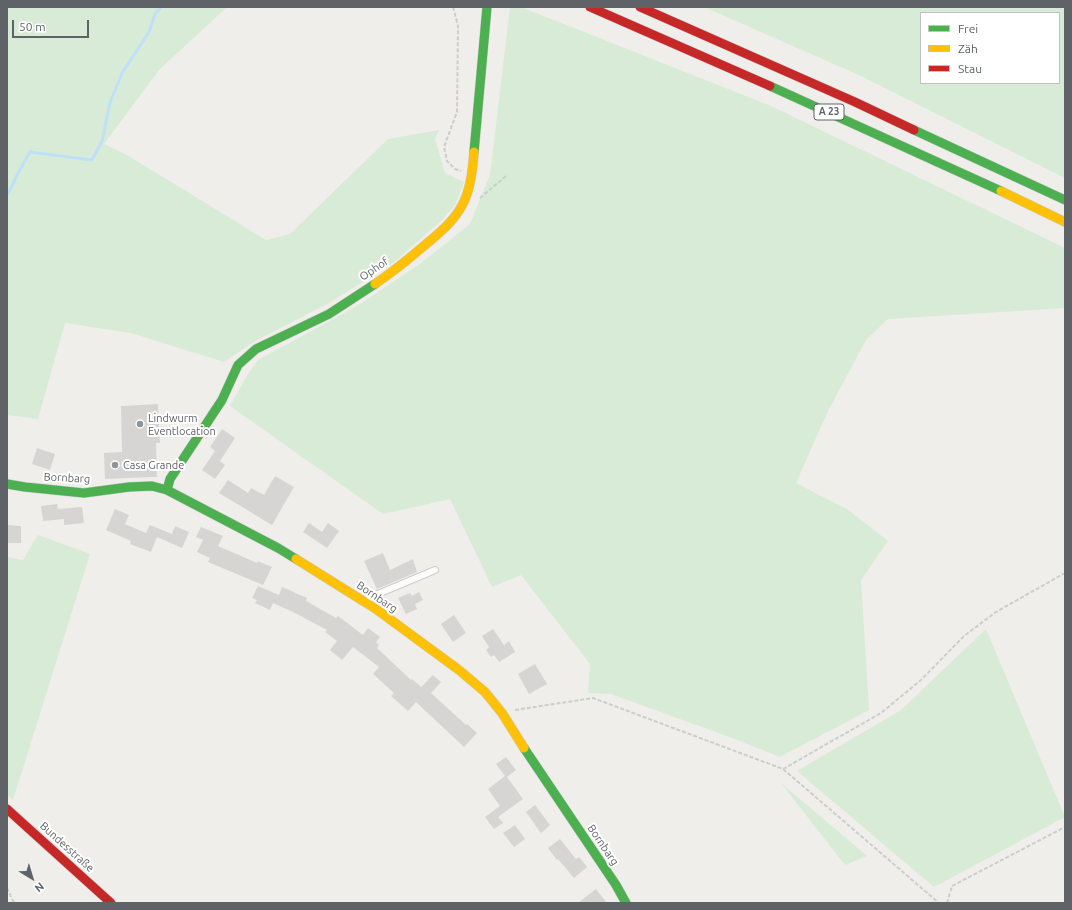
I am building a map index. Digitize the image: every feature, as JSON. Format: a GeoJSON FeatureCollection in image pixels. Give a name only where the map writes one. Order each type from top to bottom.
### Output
{"type":"FeatureCollection","features":[{"type":"Feature","properties":{"kind":"main road","name":"Ophof"},"geometry":{"type":"LineString","coordinates":[[167,490],[170,479],[222,400],[238,365],[256,349],[329,314],[394,271],[434,238],[450,223],[460,210],[467,195],[472,177],[487,7]]}},
{"type":"Feature","properties":{"kind":"main road","name":"A 23"},"geometry":{"type":"LineString","coordinates":[[590,7],[841,117],[1065,222]]}},
{"type":"Feature","properties":{"kind":"main road","name":"A 23"},"geometry":{"type":"LineString","coordinates":[[640,7],[855,102],[1065,200]]}},
{"type":"Feature","properties":{"kind":"main road","name":"Bornbarg"},"geometry":{"type":"LineString","coordinates":[[7,484],[84,493],[129,487],[152,486],[167,490],[278,548],[376,609],[459,670],[485,692],[502,713],[538,770],[616,885],[626,903]]}},
{"type":"Feature","properties":{"kind":"main road","name":"Bundesstraße"},"geometry":{"type":"LineString","coordinates":[[7,809],[111,903]]}},
{"type":"Feature","properties":{"kind":"lane"},"geometry":{"type":"LineString","coordinates":[[365,603],[373,596],[435,570]]}},
{"type":"Feature","properties":{"kind":"path"},"geometry":{"type":"LineString","coordinates":[[453,7],[458,26],[457,112],[444,147],[447,161],[455,169],[472,177]]}},
{"type":"Feature","properties":{"kind":"path"},"geometry":{"type":"LineString","coordinates":[[783,769],[881,713],[921,680],[964,636],[996,612],[1065,573]]}},
{"type":"Feature","properties":{"kind":"path"},"geometry":{"type":"LineString","coordinates":[[502,713],[593,698],[783,769],[939,903]]}},
{"type":"Feature","properties":{"kind":"path"},"geometry":{"type":"LineString","coordinates":[[947,903],[952,886],[1065,827]]}},
{"type":"Feature","properties":{"kind":"path"},"geometry":{"type":"LineString","coordinates":[[7,888],[14,903]]}},
{"type":"Feature","properties":{"kind":"green space"},"geometry":{"type":"Polygon","coordinates":[[[7,7],[227,7],[159,70],[104,144],[127,155],[266,240],[290,234],[388,139],[439,130],[435,139],[445,173],[464,182],[455,205],[441,221],[393,263],[329,303],[255,341],[224,362],[131,333],[65,323],[38,419],[7,415],[7,7]]]}},
{"type":"Feature","properties":{"kind":"green space"},"geometry":{"type":"Polygon","coordinates":[[[510,7],[521,7],[771,106],[1065,248],[1065,308],[888,319],[866,340],[827,413],[796,483],[847,509],[888,541],[861,580],[869,710],[780,757],[611,694],[588,693],[590,664],[521,575],[492,587],[450,499],[383,514],[230,406],[246,377],[258,360],[357,306],[421,263],[470,224],[490,175],[510,7]]]}},
{"type":"Feature","properties":{"kind":"green space"},"geometry":{"type":"Polygon","coordinates":[[[704,7],[1065,7],[1065,178],[861,76],[704,7]]]}},
{"type":"Feature","properties":{"kind":"green space"},"geometry":{"type":"Polygon","coordinates":[[[38,535],[90,554],[13,800],[7,795],[7,557],[23,560],[38,535]]]}},
{"type":"Feature","properties":{"kind":"green space"},"geometry":{"type":"Polygon","coordinates":[[[986,629],[1065,817],[934,887],[797,771],[901,710],[986,629]]]}},
{"type":"Feature","properties":{"kind":"green space"},"geometry":{"type":"Polygon","coordinates":[[[781,783],[867,856],[845,865],[781,783]]]}},
{"type":"Feature","properties":{"kind":"building"},"geometry":{"type":"Polygon","coordinates":[[[158,404],[160,443],[156,443],[157,477],[105,479],[104,453],[122,452],[121,406],[158,404]]]}},
{"type":"Feature","properties":{"kind":"building"},"geometry":{"type":"Polygon","coordinates":[[[222,429],[235,438],[220,461],[225,465],[215,479],[202,470],[215,451],[210,447],[222,429]]]}},
{"type":"Feature","properties":{"kind":"building"},"geometry":{"type":"Polygon","coordinates":[[[37,448],[55,454],[50,470],[32,464],[37,448]]]}},
{"type":"Feature","properties":{"kind":"building"},"geometry":{"type":"Polygon","coordinates":[[[275,476],[294,487],[272,525],[219,493],[228,480],[248,493],[251,488],[264,495],[275,476]]]}},
{"type":"Feature","properties":{"kind":"building"},"geometry":{"type":"Polygon","coordinates":[[[57,504],[58,509],[82,507],[84,523],[64,525],[64,519],[43,521],[41,506],[57,504]]]}},
{"type":"Feature","properties":{"kind":"building"},"geometry":{"type":"Polygon","coordinates":[[[115,509],[129,515],[125,524],[146,533],[150,525],[172,534],[175,526],[189,532],[182,548],[157,537],[151,552],[130,544],[131,541],[106,530],[115,509]]]}},
{"type":"Feature","properties":{"kind":"building"},"geometry":{"type":"Polygon","coordinates":[[[309,523],[322,532],[328,523],[339,531],[327,548],[303,532],[309,523]]]}},
{"type":"Feature","properties":{"kind":"building"},"geometry":{"type":"Polygon","coordinates":[[[7,525],[21,526],[21,543],[7,543],[7,525]]]}},
{"type":"Feature","properties":{"kind":"building"},"geometry":{"type":"Polygon","coordinates":[[[201,527],[223,536],[218,546],[257,563],[258,561],[272,567],[263,585],[208,562],[210,558],[197,552],[203,540],[196,537],[201,527]]]}},
{"type":"Feature","properties":{"kind":"building"},"geometry":{"type":"Polygon","coordinates":[[[383,553],[390,570],[413,559],[417,572],[377,589],[364,561],[383,553]]]}},
{"type":"Feature","properties":{"kind":"building"},"geometry":{"type":"Polygon","coordinates":[[[258,586],[279,595],[282,587],[307,598],[306,601],[336,618],[338,616],[363,635],[368,628],[380,637],[376,642],[379,645],[377,648],[411,680],[412,679],[421,687],[433,675],[441,682],[431,693],[477,733],[464,747],[416,702],[408,711],[391,696],[394,693],[373,674],[379,667],[353,647],[342,660],[330,650],[337,641],[325,632],[327,630],[273,603],[270,610],[255,603],[257,600],[252,598],[258,586]]]}},
{"type":"Feature","properties":{"kind":"building"},"geometry":{"type":"Polygon","coordinates":[[[419,592],[423,600],[415,604],[417,609],[406,614],[398,598],[410,593],[412,596],[419,592]]]}},
{"type":"Feature","properties":{"kind":"building"},"geometry":{"type":"Polygon","coordinates":[[[454,615],[466,633],[453,642],[441,624],[454,615]]]}},
{"type":"Feature","properties":{"kind":"building"},"geometry":{"type":"Polygon","coordinates":[[[493,629],[504,645],[509,641],[515,652],[499,662],[494,655],[491,657],[486,650],[489,647],[482,636],[493,629]]]}},
{"type":"Feature","properties":{"kind":"building"},"geometry":{"type":"Polygon","coordinates":[[[535,664],[547,684],[529,694],[518,674],[535,664]]]}},
{"type":"Feature","properties":{"kind":"building"},"geometry":{"type":"Polygon","coordinates":[[[506,757],[516,770],[507,777],[523,799],[498,817],[503,823],[494,829],[485,817],[500,806],[488,789],[505,776],[496,764],[506,757]]]}},
{"type":"Feature","properties":{"kind":"building"},"geometry":{"type":"Polygon","coordinates":[[[535,805],[550,825],[541,833],[526,812],[535,805]]]}},
{"type":"Feature","properties":{"kind":"building"},"geometry":{"type":"Polygon","coordinates":[[[515,825],[525,839],[514,847],[503,833],[515,825]]]}},
{"type":"Feature","properties":{"kind":"building"},"geometry":{"type":"Polygon","coordinates":[[[560,839],[576,859],[579,857],[587,867],[574,878],[548,848],[560,839]]]}},
{"type":"Feature","properties":{"kind":"building"},"geometry":{"type":"Polygon","coordinates":[[[596,889],[607,903],[578,903],[596,889]]]}},
{"type":"Feature","properties":{"kind":"waterway"},"geometry":{"type":"LineString","coordinates":[[7,194],[30,152],[92,160],[102,141],[110,103],[122,73],[149,32],[155,14],[161,7]]}},
{"type":"Feature","properties":{"kind":"traffic: fast"},"geometry":{"type":"LineString","coordinates":[[474,152],[487,7]]}},
{"type":"Feature","properties":{"kind":"traffic: fast"},"geometry":{"type":"LineString","coordinates":[[770,86],[1001,191]]}},
{"type":"Feature","properties":{"kind":"traffic: fast"},"geometry":{"type":"LineString","coordinates":[[914,130],[1065,200]]}},
{"type":"Feature","properties":{"kind":"traffic: fast"},"geometry":{"type":"LineString","coordinates":[[167,490],[170,479],[222,400],[238,365],[256,349],[329,314],[375,284]]}},
{"type":"Feature","properties":{"kind":"traffic: fast"},"geometry":{"type":"LineString","coordinates":[[7,484],[84,493],[129,487],[152,486],[167,490],[278,548],[296,559]]}},
{"type":"Feature","properties":{"kind":"traffic: fast"},"geometry":{"type":"LineString","coordinates":[[524,748],[616,885],[626,903]]}},
{"type":"Feature","properties":{"kind":"traffic: slow"},"geometry":{"type":"LineString","coordinates":[[375,284],[392,272],[440,232],[459,211],[469,189],[474,152]]}},
{"type":"Feature","properties":{"kind":"traffic: slow"},"geometry":{"type":"LineString","coordinates":[[1001,191],[1065,222]]}},
{"type":"Feature","properties":{"kind":"traffic: slow"},"geometry":{"type":"LineString","coordinates":[[296,559],[376,609],[459,670],[485,692],[502,713],[524,748]]}},
{"type":"Feature","properties":{"kind":"traffic: jam"},"geometry":{"type":"LineString","coordinates":[[590,7],[770,86]]}},
{"type":"Feature","properties":{"kind":"traffic: jam"},"geometry":{"type":"LineString","coordinates":[[640,7],[855,102],[914,130]]}},
{"type":"Feature","properties":{"kind":"traffic: jam"},"geometry":{"type":"LineString","coordinates":[[7,809],[111,903]]}},
{"type":"Feature","properties":{"kind":"place","name":"Lindwurm Eventlocation"},"geometry":{"type":"Point","coordinates":[140,424]}},
{"type":"Feature","properties":{"kind":"place","name":"Casa Grande"},"geometry":{"type":"Point","coordinates":[115,465]}}]}
